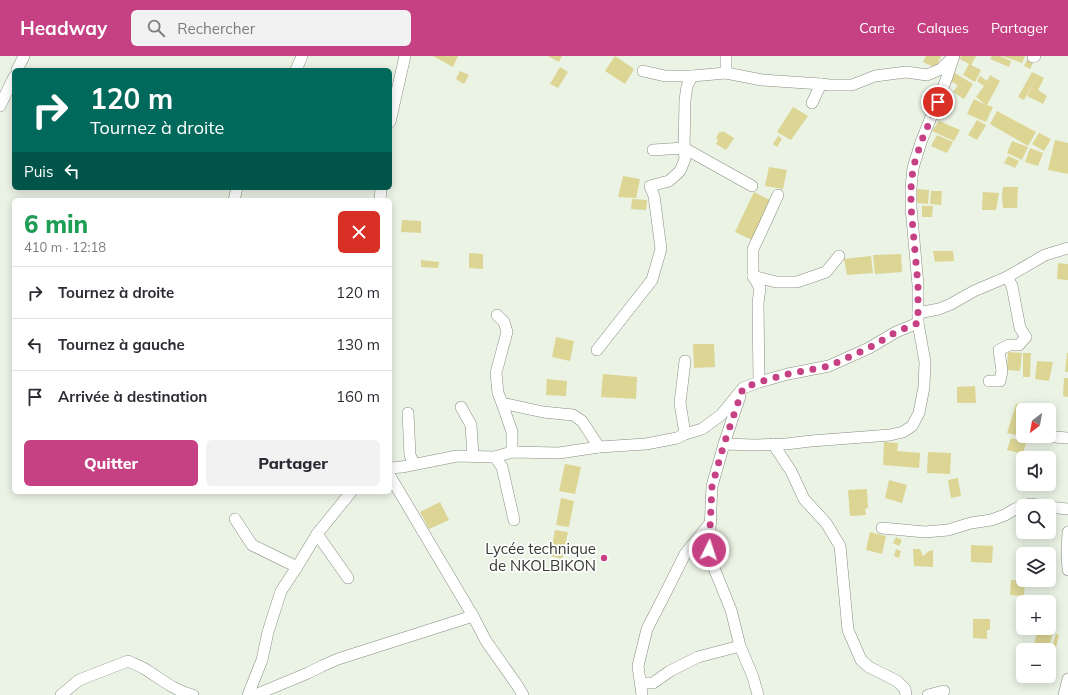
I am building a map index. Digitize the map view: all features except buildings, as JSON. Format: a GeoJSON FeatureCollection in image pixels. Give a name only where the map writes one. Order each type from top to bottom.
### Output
{"type":"FeatureCollection","features":[{"type":"Feature","properties":{"kind":"street"},"geometry":{"type":"LineString","coordinates":[[18,68],[24,56]]}},
{"type":"Feature","properties":{"kind":"street"},"geometry":{"type":"LineString","coordinates":[[297,68],[302,56]]}},
{"type":"Feature","properties":{"kind":"street"},"geometry":{"type":"LineString","coordinates":[[392,113],[405,56]]}},
{"type":"Feature","properties":{"kind":"street"},"geometry":{"type":"LineString","coordinates":[[726,56],[726,73]]}},
{"type":"Feature","properties":{"kind":"street"},"geometry":{"type":"LineString","coordinates":[[643,71],[665,76],[692,76],[726,73],[762,80],[852,86],[875,76],[906,72],[927,75],[941,69],[954,56]]}},
{"type":"Feature","properties":{"kind":"street"},"geometry":{"type":"LineString","coordinates":[[724,444],[786,444],[890,435],[903,432],[912,426],[919,413],[924,387],[925,362],[918,318],[918,285],[911,207],[913,168],[921,142],[954,56]]}},
{"type":"Feature","properties":{"kind":"street"},"geometry":{"type":"LineString","coordinates":[[597,350],[652,280],[661,249],[654,196],[650,186],[669,181],[680,171],[685,159],[685,100],[687,86],[692,76]]}},
{"type":"Feature","properties":{"kind":"street"},"geometry":{"type":"LineString","coordinates":[[0,106],[12,81]]}},
{"type":"Feature","properties":{"kind":"street"},"geometry":{"type":"LineString","coordinates":[[812,103],[822,84]]}},
{"type":"Feature","properties":{"kind":"street"},"geometry":{"type":"LineString","coordinates":[[653,150],[684,148],[752,186]]}},
{"type":"Feature","properties":{"kind":"street"},"geometry":{"type":"LineString","coordinates":[[759,382],[758,303],[760,288],[753,276],[753,249],[778,195]]}},
{"type":"Feature","properties":{"kind":"street"},"geometry":{"type":"LineString","coordinates":[[392,468],[457,456],[495,457],[512,452],[558,453],[599,447],[646,444],[677,438],[702,429],[721,416],[743,388],[788,374],[829,366],[869,348],[918,318],[1007,277],[1045,255],[1068,248]]}},
{"type":"Feature","properties":{"kind":"street"},"geometry":{"type":"LineString","coordinates":[[753,276],[776,282],[797,282],[826,272],[840,256]]}},
{"type":"Feature","properties":{"kind":"street"},"geometry":{"type":"LineString","coordinates":[[989,381],[1000,381],[1002,371],[999,350],[1009,345],[1019,345],[1026,337],[1020,328],[1012,286],[1007,277]]}},
{"type":"Feature","properties":{"kind":"street"},"geometry":{"type":"LineString","coordinates":[[497,316],[504,322],[507,332],[496,372],[498,394],[512,432],[512,452]]}},
{"type":"Feature","properties":{"kind":"street"},"geometry":{"type":"LineString","coordinates":[[685,361],[680,403],[685,434]]}},
{"type":"Feature","properties":{"kind":"street"},"geometry":{"type":"LineString","coordinates":[[743,388],[724,444],[712,486],[709,550],[714,568],[732,610],[740,646],[758,695]]}},
{"type":"Feature","properties":{"kind":"street"},"geometry":{"type":"LineString","coordinates":[[502,403],[543,412],[573,415],[582,421],[599,447]]}},
{"type":"Feature","properties":{"kind":"street"},"geometry":{"type":"LineString","coordinates":[[461,407],[471,425],[474,456]]}},
{"type":"Feature","properties":{"kind":"street"},"geometry":{"type":"LineString","coordinates":[[408,413],[410,455],[414,464]]}},
{"type":"Feature","properties":{"kind":"street"},"geometry":{"type":"LineString","coordinates":[[1056,437],[1068,438]]}},
{"type":"Feature","properties":{"kind":"street"},"geometry":{"type":"LineString","coordinates":[[773,444],[791,471],[804,499],[826,523],[840,546],[848,630],[861,660],[869,667],[897,681],[907,693]]}},
{"type":"Feature","properties":{"kind":"street"},"geometry":{"type":"LineString","coordinates":[[495,457],[502,467],[514,520]]}},
{"type":"Feature","properties":{"kind":"street"},"geometry":{"type":"LineString","coordinates":[[392,479],[473,616],[486,641],[517,684],[523,695]]}},
{"type":"Feature","properties":{"kind":"street"},"geometry":{"type":"LineString","coordinates":[[248,695],[262,660],[268,632],[281,591],[317,534],[348,494]]}},
{"type":"Feature","properties":{"kind":"street"},"geometry":{"type":"LineString","coordinates":[[1056,508],[1068,509]]}},
{"type":"Feature","properties":{"kind":"street"},"geometry":{"type":"LineString","coordinates":[[882,528],[925,532],[948,530],[991,520],[1005,515],[1016,509]]}},
{"type":"Feature","properties":{"kind":"street"},"geometry":{"type":"LineString","coordinates":[[235,519],[252,545],[297,567]]}},
{"type":"Feature","properties":{"kind":"street"},"geometry":{"type":"LineString","coordinates":[[642,695],[638,666],[647,629],[685,554],[711,522]]}},
{"type":"Feature","properties":{"kind":"street"},"geometry":{"type":"LineString","coordinates":[[1068,532],[1068,570]]}},
{"type":"Feature","properties":{"kind":"street"},"geometry":{"type":"LineString","coordinates":[[317,534],[348,578]]}},
{"type":"Feature","properties":{"kind":"street"},"geometry":{"type":"LineString","coordinates":[[255,695],[308,674],[338,659],[473,616]]}},
{"type":"Feature","properties":{"kind":"street"},"geometry":{"type":"LineString","coordinates":[[640,683],[653,683],[670,671],[698,657],[740,646]]}},
{"type":"Feature","properties":{"kind":"street"},"geometry":{"type":"LineString","coordinates":[[61,695],[79,680],[128,661],[144,668],[163,681],[187,694],[193,695]]}},
{"type":"Feature","properties":{"kind":"street"},"geometry":{"type":"LineString","coordinates":[[1064,695],[1068,679]]}},
{"type":"Feature","properties":{"kind":"street"},"geometry":{"type":"LineString","coordinates":[[928,695],[944,691]]}},
{"type":"Feature","properties":{"kind":"place","name":"Lycée technique de NKOLBIKON"},"geometry":{"type":"Point","coordinates":[604,558]}},
{"type":"Feature","properties":{"kind":"route"},"geometry":{"type":"LineString","coordinates":[[709,550],[712,486],[724,444],[743,388],[788,374],[829,366],[869,348],[896,332],[918,323],[918,285],[911,207],[911,188],[913,168],[921,142],[938,102]]}}]}
